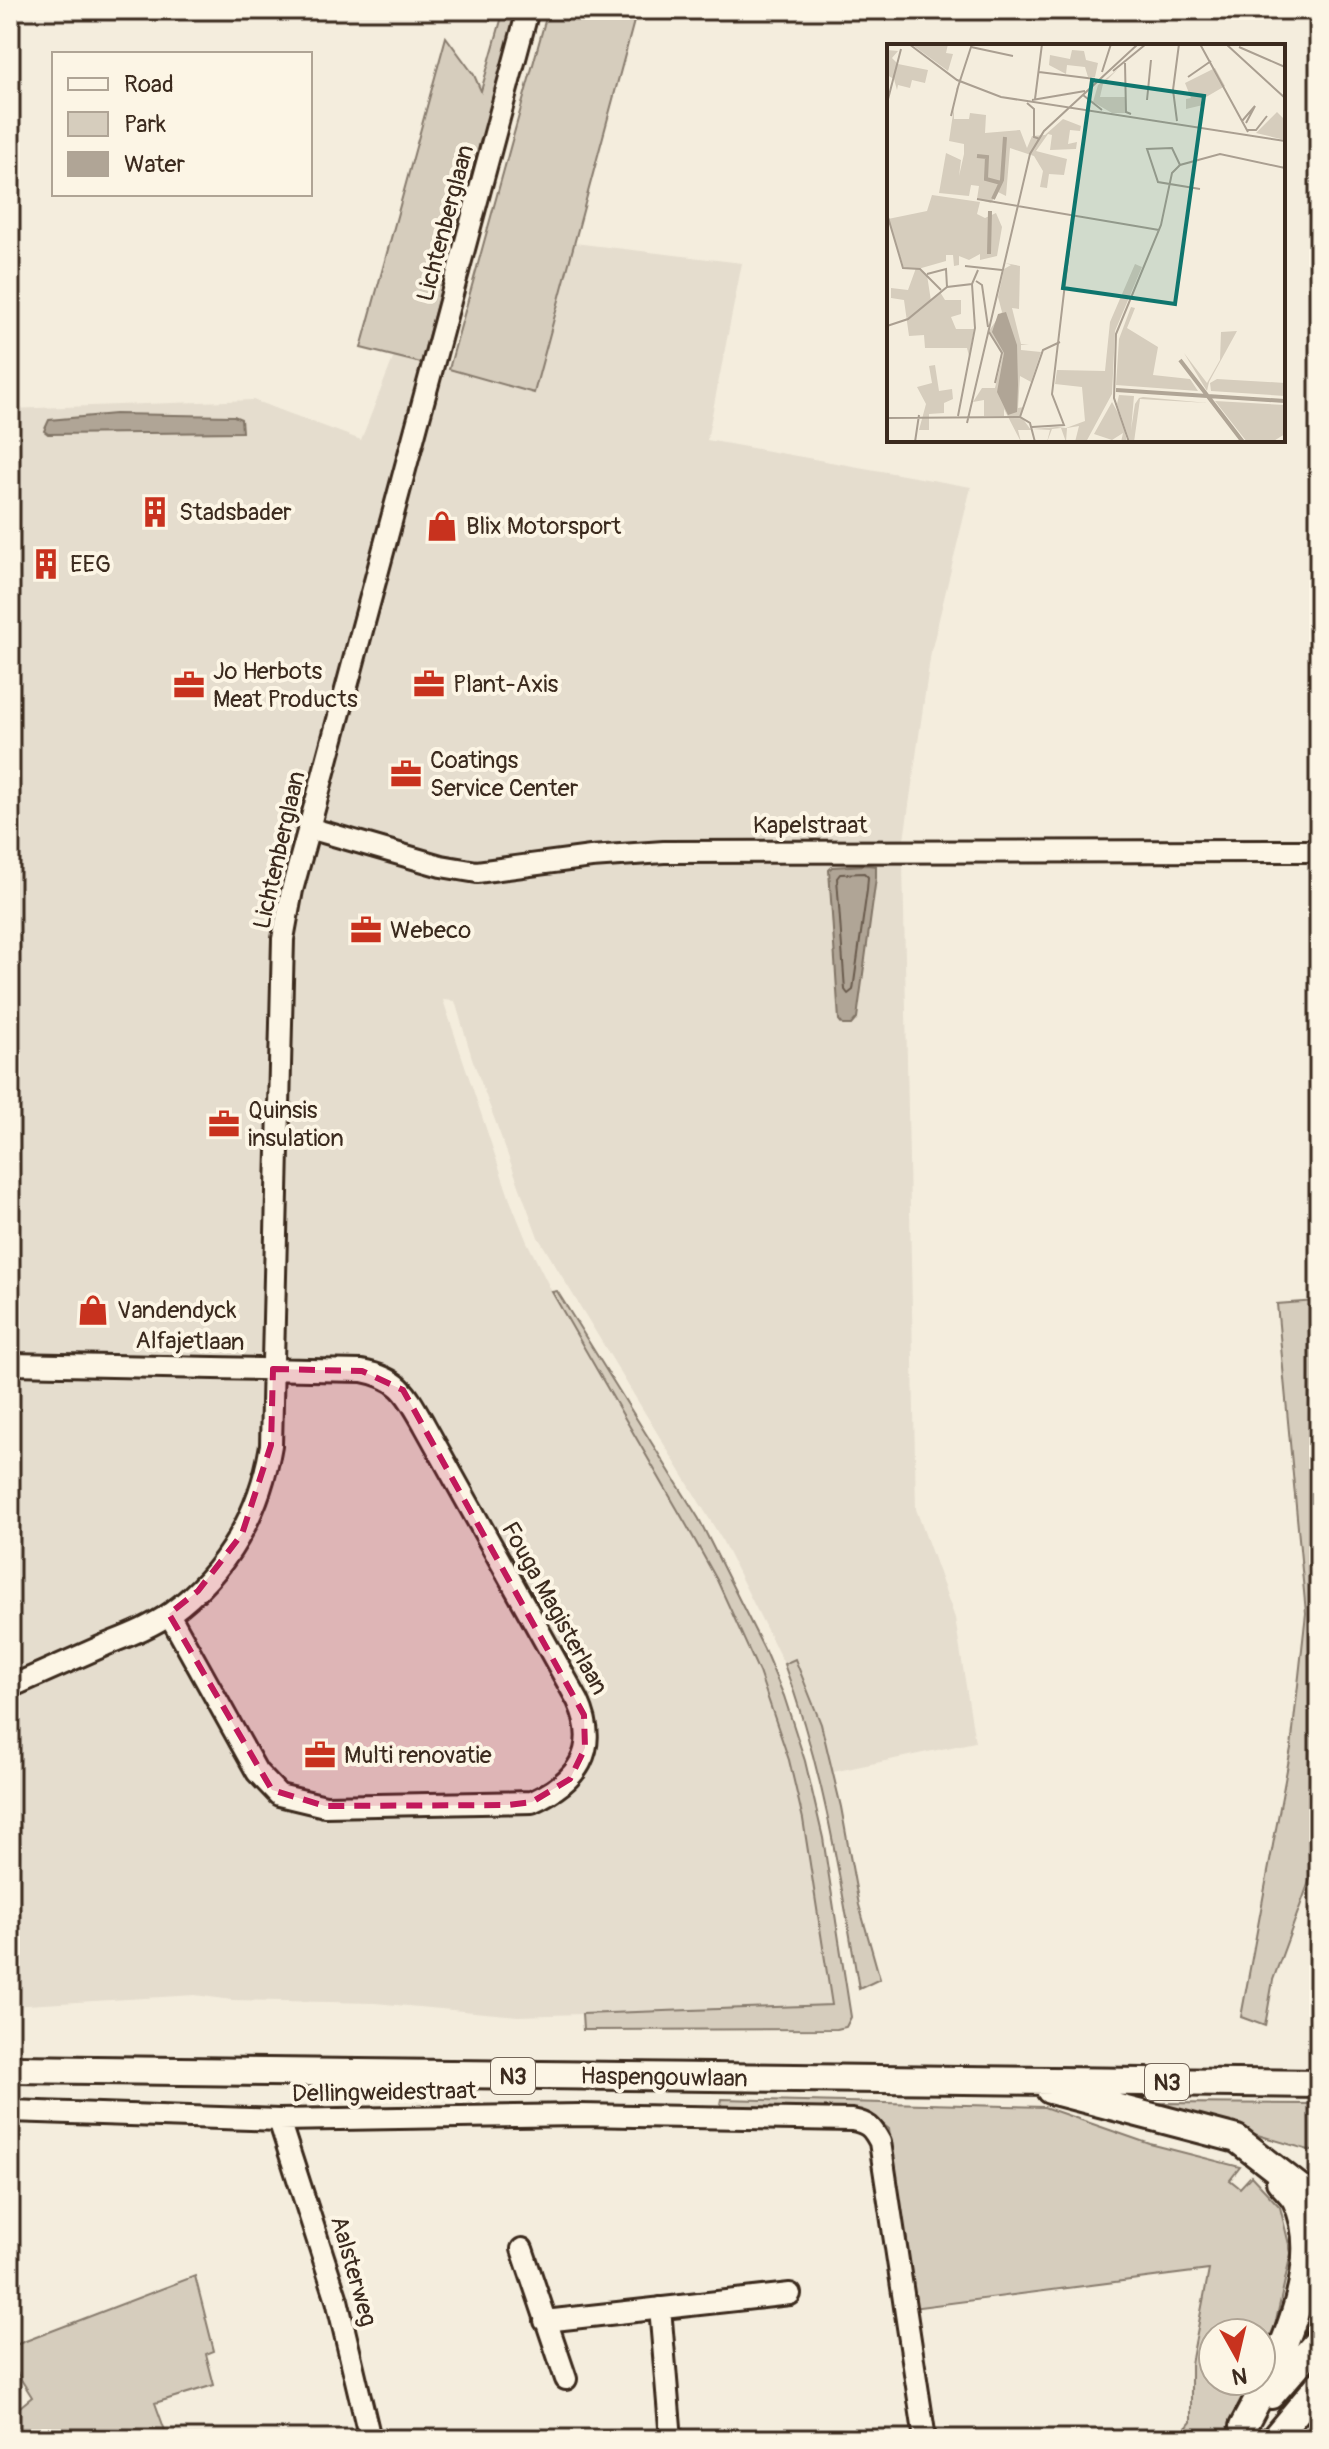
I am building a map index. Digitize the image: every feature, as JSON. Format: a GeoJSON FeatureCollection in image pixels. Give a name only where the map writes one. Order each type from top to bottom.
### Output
{"type":"FeatureCollection","features":[{"type":"Feature","properties":{"kind":"main road","name":"Haspengouwlaan"},"geometry":{"type":"LineString","coordinates":[[10,2069],[1319,2084]]}},
{"type":"Feature","properties":{"kind":"main road"},"geometry":{"type":"LineString","coordinates":[[1015,2080],[1237,2139],[1319,2203]]}},
{"type":"Feature","properties":{"kind":"main road"},"geometry":{"type":"LineString","coordinates":[[1237,2139],[1271,2169],[1296,2200],[1307,2237],[1305,2276],[1292,2322],[1272,2374],[1238,2433]]}},
{"type":"Feature","properties":{"kind":"main road"},"geometry":{"type":"LineString","coordinates":[[1238,2433],[1319,2340]]}},
{"type":"Feature","properties":{"kind":"main road"},"geometry":{"type":"LineString","coordinates":[[1274,2439],[1319,2385]]}},
{"type":"Feature","properties":{"kind":"street","name":"Lichtenberglaan"},"geometry":{"type":"LineString","coordinates":[[10,1687],[140,1630],[169,1614],[198,1591],[227,1558],[242,1534],[266,1476],[271,1445],[283,939],[292,890],[528,10]]}},
{"type":"Feature","properties":{"kind":"street","name":"Kapelstraat"},"geometry":{"type":"LineString","coordinates":[[309,828],[441,866],[477,872],[591,857],[664,852],[1319,851]]}},
{"type":"Feature","properties":{"kind":"street","name":"Alfajetlaan"},"geometry":{"type":"LineString","coordinates":[[10,1364],[273,1369]]}},
{"type":"Feature","properties":{"kind":"street","name":"Fouga Magisterlaan"},"geometry":{"type":"LineString","coordinates":[[169,1614],[257,1772],[272,1790],[287,1798],[325,1806],[532,1802],[555,1791],[570,1779],[580,1764],[587,1730],[578,1701],[403,1390],[395,1382],[362,1371],[273,1369]]}},
{"type":"Feature","properties":{"kind":"street","name":"Dellingweidestraat"},"geometry":{"type":"LineString","coordinates":[[10,2111],[279,2120],[579,2115],[852,2120],[866,2123],[872,2127],[880,2142],[925,2439]]}},
{"type":"Feature","properties":{"kind":"street","name":"Aalsterweg"},"geometry":{"type":"LineString","coordinates":[[279,2120],[337,2300],[370,2439]]}},
{"type":"Feature","properties":{"kind":"street"},"geometry":{"type":"LineString","coordinates":[[522,2249],[566,2379]]}},
{"type":"Feature","properties":{"kind":"street"},"geometry":{"type":"LineString","coordinates":[[545,2321],[790,2294]]}},
{"type":"Feature","properties":{"kind":"street"},"geometry":{"type":"LineString","coordinates":[[660,2308],[671,2439]]}},
{"type":"Feature","properties":{"kind":"highlighted area"},"geometry":{"type":"Polygon","coordinates":[[[273,1369],[362,1371],[403,1390],[584,1715],[585,1748],[570,1779],[532,1802],[508,1805],[325,1806],[272,1790],[169,1614],[198,1591],[242,1534],[271,1445],[273,1369]]]}},
{"type":"Feature","properties":{"kind":"shaded area"},"geometry":{"type":"Polygon","coordinates":[[[574,243],[742,263],[707,440],[971,487],[931,652],[904,840],[666,840],[598,844],[480,860],[469,879],[660,864],[903,861],[916,1509],[955,1618],[975,1742],[833,1772],[821,1724],[795,1660],[784,1664],[721,1538],[538,1237],[472,1058],[455,1001],[443,1000],[527,1242],[552,1292],[717,1580],[759,1672],[789,1760],[803,1819],[832,2006],[518,2016],[375,2003],[232,2000],[195,1995],[10,2006],[10,409],[253,400],[361,440],[394,356],[534,392],[574,243]]]}},
{"type":"Feature","properties":{"kind":"green space"},"geometry":{"type":"Polygon","coordinates":[[[548,10],[637,10],[534,393],[449,369],[548,10]]]}},
{"type":"Feature","properties":{"kind":"green space"},"geometry":{"type":"Polygon","coordinates":[[[503,13],[515,17],[421,363],[361,348],[446,37],[474,75],[481,91],[503,13]]]}},
{"type":"Feature","properties":{"kind":"green space"},"geometry":{"type":"Polygon","coordinates":[[[557,1291],[699,1519],[784,1696],[805,1761],[823,1838],[851,2017],[846,2027],[583,2030],[582,2014],[832,2005],[803,1819],[789,1760],[759,1672],[717,1580],[552,1292],[557,1291]]]}},
{"type":"Feature","properties":{"kind":"green space"},"geometry":{"type":"Polygon","coordinates":[[[1316,1301],[1319,1837],[1310,1879],[1273,1980],[1265,2026],[1241,2017],[1291,1748],[1306,1613],[1277,1304],[1316,1301]]]}},
{"type":"Feature","properties":{"kind":"green space"},"geometry":{"type":"Polygon","coordinates":[[[795,1659],[821,1724],[841,1807],[859,1905],[880,1979],[859,1989],[820,1784],[784,1664],[795,1659]]]}},
{"type":"Feature","properties":{"kind":"green space"},"geometry":{"type":"Polygon","coordinates":[[[722,2099],[1044,2107],[1150,2144],[1240,2167],[1230,2180],[1240,2188],[1251,2176],[1280,2207],[1291,2253],[1277,2317],[1200,2317],[1209,2270],[912,2308],[889,2129],[879,2121],[859,2114],[720,2110],[722,2099]]]}},
{"type":"Feature","properties":{"kind":"green space"},"geometry":{"type":"Polygon","coordinates":[[[1148,2103],[1319,2104],[1319,2153],[1148,2103]]]}},
{"type":"Feature","properties":{"kind":"green space"},"geometry":{"type":"Polygon","coordinates":[[[1307,2202],[1319,2209],[1319,2324],[1282,2367],[1307,2202]]]}},
{"type":"Feature","properties":{"kind":"green space"},"geometry":{"type":"Polygon","coordinates":[[[195,2276],[214,2351],[206,2354],[214,2385],[155,2403],[168,2439],[10,2439],[10,2415],[32,2397],[10,2362],[10,2347],[195,2276]]]}},
{"type":"Feature","properties":{"kind":"green space"},"geometry":{"type":"Polygon","coordinates":[[[1197,2333],[1197,2397],[1248,2397],[1221,2439],[1177,2439],[1191,2422],[1191,2364],[1197,2333]]]}},
{"type":"Feature","properties":{"kind":"water"},"geometry":{"type":"Polygon","coordinates":[[[115,414],[234,416],[241,419],[242,432],[48,434],[44,431],[49,420],[115,414]]]}},
{"type":"Feature","properties":{"kind":"water"},"geometry":{"type":"Polygon","coordinates":[[[876,866],[876,878],[857,1018],[851,1025],[843,1025],[839,1020],[829,870],[832,867],[876,866]]]}},
{"type":"Feature","properties":{"kind":"place","name":"Stadsbader"},"geometry":{"type":"Point","coordinates":[155,512]}},
{"type":"Feature","properties":{"kind":"place","name":"Blix Motorsport"},"geometry":{"type":"Point","coordinates":[442,526]}},
{"type":"Feature","properties":{"kind":"place","name":"EEG"},"geometry":{"type":"Point","coordinates":[46,564]}},
{"type":"Feature","properties":{"kind":"place","name":"Plant-Axis"},"geometry":{"type":"Point","coordinates":[429,684]}},
{"type":"Feature","properties":{"kind":"place","name":"Jo Herbots Meat Products"},"geometry":{"type":"Point","coordinates":[189,685]}},
{"type":"Feature","properties":{"kind":"place","name":"Coatings Service Center"},"geometry":{"type":"Point","coordinates":[406,774]}},
{"type":"Feature","properties":{"kind":"place","name":"Webeco"},"geometry":{"type":"Point","coordinates":[366,930]}},
{"type":"Feature","properties":{"kind":"place","name":"Quinsis insulation"},"geometry":{"type":"Point","coordinates":[224,1124]}},
{"type":"Feature","properties":{"kind":"place","name":"Vandendyck"},"geometry":{"type":"Point","coordinates":[93,1310]}},
{"type":"Feature","properties":{"kind":"place","name":"Multi renovatie"},"geometry":{"type":"Point","coordinates":[320,1755]}}]}
